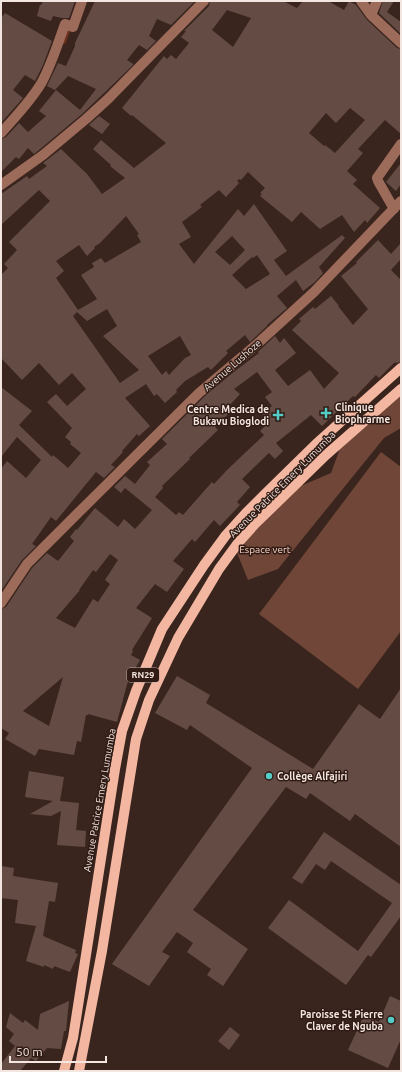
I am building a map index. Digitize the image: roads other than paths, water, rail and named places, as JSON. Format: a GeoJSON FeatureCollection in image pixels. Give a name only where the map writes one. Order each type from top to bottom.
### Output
{"type":"FeatureCollection","features":[{"type":"Feature","properties":{"kind":"main road","name":"Avenue Patrice Emery Lumumba"},"geometry":{"type":"LineString","coordinates":[[64,1071],[73,1038],[122,731],[136,691],[162,629],[204,565],[226,535],[245,514],[316,444],[401,368]]}},
{"type":"Feature","properties":{"kind":"main road","name":"Avenue Patrice Emery Lumumba"},"geometry":{"type":"LineString","coordinates":[[79,1071],[102,951],[136,739],[149,700],[178,638],[219,569],[238,543],[255,524],[326,455],[401,390]]}},
{"type":"Feature","properties":{"kind":"main road"},"geometry":{"type":"LineString","coordinates":[[162,629],[178,638]]}},
{"type":"Feature","properties":{"kind":"street"},"geometry":{"type":"LineString","coordinates":[[1,133],[28,102],[42,82],[53,59],[65,24],[73,26],[82,1]]}},
{"type":"Feature","properties":{"kind":"street"},"geometry":{"type":"LineString","coordinates":[[1,184],[43,155],[86,119],[108,99],[204,1]]}},
{"type":"Feature","properties":{"kind":"street"},"geometry":{"type":"LineString","coordinates":[[361,1],[371,15],[401,43]]}},
{"type":"Feature","properties":{"kind":"street"},"geometry":{"type":"LineString","coordinates":[[371,15],[377,1]]}},
{"type":"Feature","properties":{"kind":"street"},"geometry":{"type":"LineString","coordinates":[[394,209],[377,178],[401,144]]}},
{"type":"Feature","properties":{"kind":"street","name":"Avenue Lushoze"},"geometry":{"type":"LineString","coordinates":[[1,603],[27,564],[199,393],[314,292],[401,201]]}},
{"type":"Feature","properties":{"kind":"waterway"},"geometry":{"type":"LineString","coordinates":[[64,42],[70,26]]}},
{"type":"Feature","properties":{"kind":"place","name":"Clinique Biophrarme"},"geometry":{"type":"Point","coordinates":[326,413]}},
{"type":"Feature","properties":{"kind":"place","name":"Centre Medica de Bukavu Bioglodi"},"geometry":{"type":"Point","coordinates":[278,415]}},
{"type":"Feature","properties":{"kind":"place","name":"Collège Alfajiri"},"geometry":{"type":"Point","coordinates":[269,776]}},
{"type":"Feature","properties":{"kind":"place","name":"Paroisse St Pierre Claver de Nguba"},"geometry":{"type":"Point","coordinates":[391,1020]}},
{"type":"Feature","properties":{"kind":"park label","name":"Espace vert"},"geometry":{"type":"Point","coordinates":[265,549]}}]}
